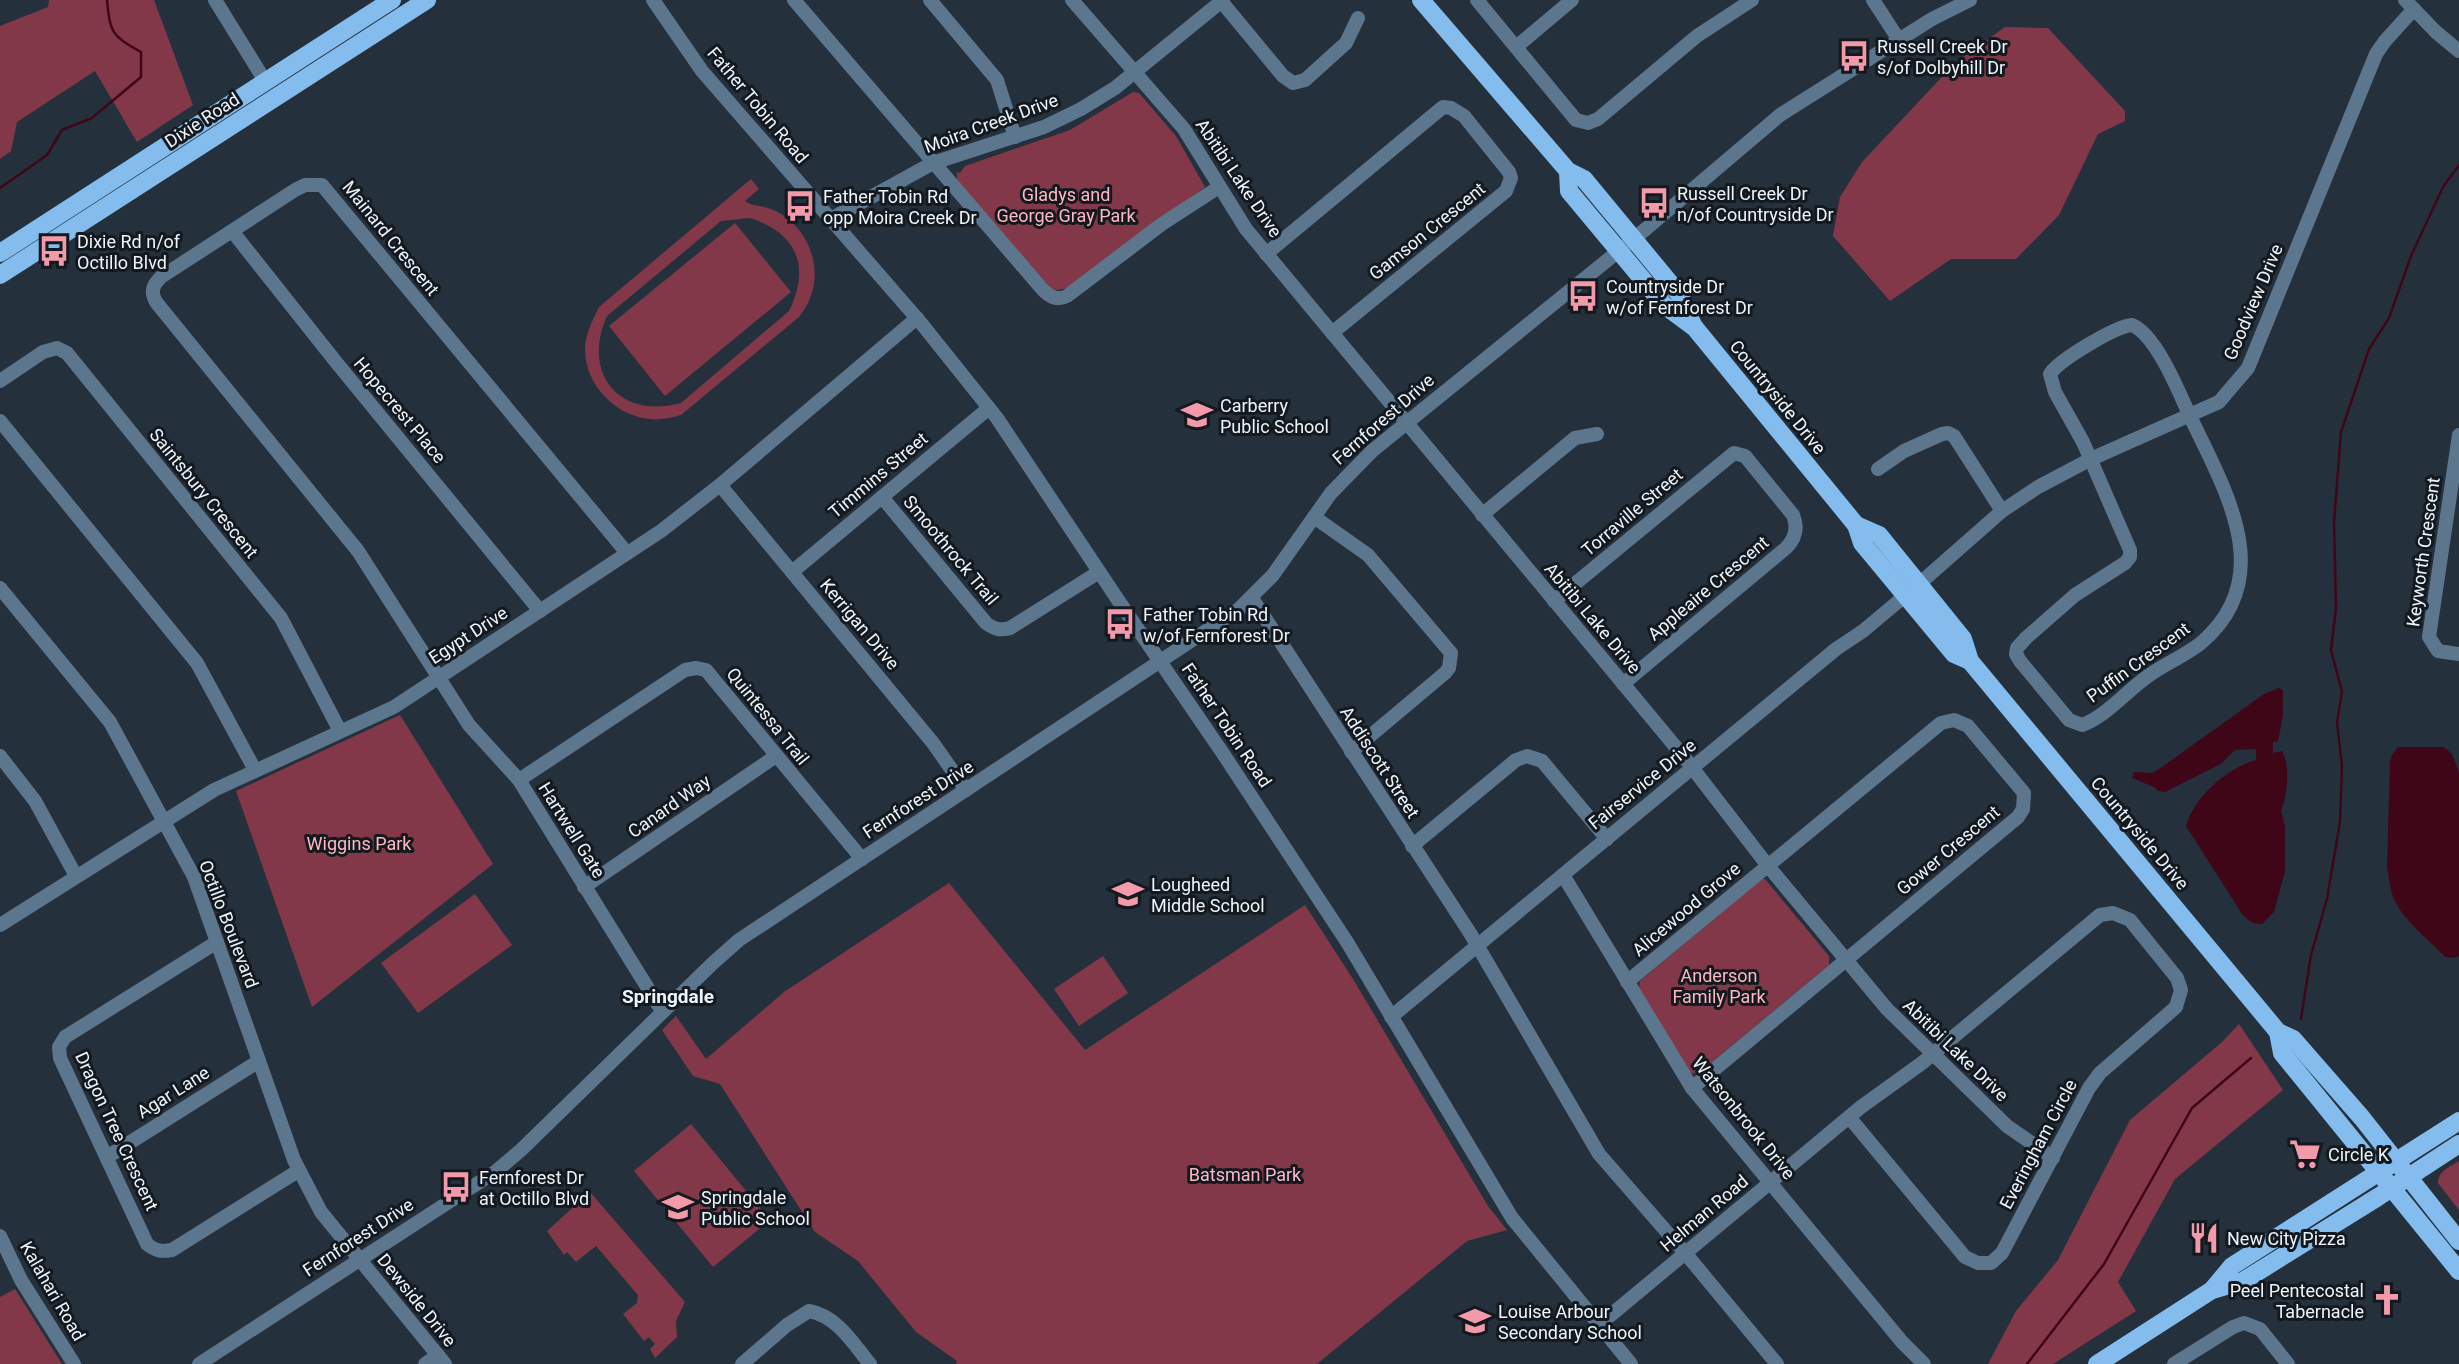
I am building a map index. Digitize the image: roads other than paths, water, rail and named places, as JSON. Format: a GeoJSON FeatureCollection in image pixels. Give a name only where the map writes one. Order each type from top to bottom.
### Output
{"type":"FeatureCollection","features":[{"type":"Feature","properties":{"kind":"main road","name":"Dixie Road"},"geometry":{"type":"LineString","coordinates":[[0,253],[392,0]]}},
{"type":"Feature","properties":{"kind":"main road","name":"Dixie Road"},"geometry":{"type":"LineString","coordinates":[[0,275],[427,0]]}},
{"type":"Feature","properties":{"kind":"main road","name":"Countryside Drive"},"geometry":{"type":"LineString","coordinates":[[1421,0],[1568,171],[1584,179],[1679,294],[1695,328],[1856,525],[1862,543],[1912,590],[1954,654],[1970,661],[2278,1032],[2293,1039],[2397,1161],[2459,1241]]}},
{"type":"Feature","properties":{"kind":"main road","name":"Countryside Drive"},"geometry":{"type":"LineString","coordinates":[[1568,171],[1569,191],[1664,306],[1695,328]]}},
{"type":"Feature","properties":{"kind":"main road","name":"Countryside Drive"},"geometry":{"type":"LineString","coordinates":[[2278,1032],[2282,1054],[2459,1271]]}},
{"type":"Feature","properties":{"kind":"main road"},"geometry":{"type":"LineString","coordinates":[[2212,1290],[2232,1266],[2459,1121]]}},
{"type":"Feature","properties":{"kind":"main road"},"geometry":{"type":"LineString","coordinates":[[2097,1364],[2212,1290],[2243,1281],[2459,1144]]}},
{"type":"Feature","properties":{"kind":"street"},"geometry":{"type":"LineString","coordinates":[[215,0],[265,81]]}},
{"type":"Feature","properties":{"kind":"street","name":"Father Tobin Road"},"geometry":{"type":"LineString","coordinates":[[653,0],[702,71],[917,318],[989,408],[1347,942],[1508,1212],[1631,1364]]}},
{"type":"Feature","properties":{"kind":"street"},"geometry":{"type":"LineString","coordinates":[[794,0],[1043,290],[1057,298],[1067,296],[1162,224],[1219,187]]}},
{"type":"Feature","properties":{"kind":"street"},"geometry":{"type":"LineString","coordinates":[[930,0],[997,80],[1015,137]]}},
{"type":"Feature","properties":{"kind":"street","name":"Abitibi Lake Drive"},"geometry":{"type":"LineString","coordinates":[[1072,0],[1184,129],[1246,229],[1266,254],[1623,684],[1900,1024],[2007,1126],[2053,1158]]}},
{"type":"Feature","properties":{"kind":"street"},"geometry":{"type":"LineString","coordinates":[[1477,0],[1576,120],[1588,123],[1598,119],[1697,36],[1752,0]]}},
{"type":"Feature","properties":{"kind":"street"},"geometry":{"type":"LineString","coordinates":[[1516,47],[1572,0]]}},
{"type":"Feature","properties":{"kind":"street"},"geometry":{"type":"LineString","coordinates":[[1873,0],[1899,40]]}},
{"type":"Feature","properties":{"kind":"street","name":"Fernforest Drive"},"geometry":{"type":"LineString","coordinates":[[199,1364],[481,1182],[508,1161],[739,940],[1219,624],[1252,598],[1281,566],[1348,473],[1406,423],[1633,239],[1780,115],[1931,19],[1970,0]]}},
{"type":"Feature","properties":{"kind":"street"},"geometry":{"type":"LineString","coordinates":[[1222,1],[1283,76],[1293,83],[1305,80],[1346,43],[1359,18]]}},
{"type":"Feature","properties":{"kind":"street","name":"Moira Creek Drive"},"geometry":{"type":"LineString","coordinates":[[831,219],[933,163],[1015,137],[1070,115],[1108,93],[1222,1]]}},
{"type":"Feature","properties":{"kind":"street"},"geometry":{"type":"LineString","coordinates":[[2409,5],[2459,51]]}},
{"type":"Feature","properties":{"kind":"street","name":"Goodview Drive"},"geometry":{"type":"LineString","coordinates":[[1912,590],[2002,511],[2055,477],[2219,402],[2248,368],[2376,54],[2409,5]]}},
{"type":"Feature","properties":{"kind":"street","name":"Gamson Crescent"},"geometry":{"type":"LineString","coordinates":[[1266,254],[1443,107],[1451,108],[1464,116],[1509,172],[1511,178],[1506,191],[1332,333]]}},
{"type":"Feature","properties":{"kind":"street","name":"Mainard Crescent"},"geometry":{"type":"LineString","coordinates":[[438,677],[358,551],[154,299],[153,285],[161,277],[305,185],[315,184],[327,189],[627,553]]}},
{"type":"Feature","properties":{"kind":"street","name":"Hopecrest Place"},"geometry":{"type":"LineString","coordinates":[[232,231],[540,611]]}},
{"type":"Feature","properties":{"kind":"street","name":"Egypt Drive"},"geometry":{"type":"LineString","coordinates":[[0,925],[214,790],[394,707],[540,611],[672,523],[917,318]]}},
{"type":"Feature","properties":{"kind":"street"},"geometry":{"type":"LineString","coordinates":[[2091,460],[2055,392],[2050,374],[2062,363],[2119,328],[2132,325],[2143,332],[2172,379],[2190,416]]}},
{"type":"Feature","properties":{"kind":"street","name":"Saintsbury Crescent"},"geometry":{"type":"LineString","coordinates":[[0,381],[43,352],[57,348],[67,352],[281,618],[340,731]]}},
{"type":"Feature","properties":{"kind":"street","name":"Timmins Street"},"geometry":{"type":"LineString","coordinates":[[792,572],[989,408]]}},
{"type":"Feature","properties":{"kind":"street","name":"Puffin Crescent"},"geometry":{"type":"LineString","coordinates":[[2091,460],[2127,542],[2130,557],[2119,568],[2075,595],[2017,648],[2020,661],[2069,720],[2082,725],[2149,674],[2200,643],[2216,628],[2237,589],[2242,549],[2239,529],[2233,509],[2190,416]]}},
{"type":"Feature","properties":{"kind":"street"},"geometry":{"type":"LineString","coordinates":[[0,421],[197,663],[255,770]]}},
{"type":"Feature","properties":{"kind":"street"},"geometry":{"type":"LineString","coordinates":[[1878,468],[1904,451],[1948,433],[1954,436],[2002,511]]}},
{"type":"Feature","properties":{"kind":"street"},"geometry":{"type":"LineString","coordinates":[[1482,515],[1575,438],[1597,434]]}},
{"type":"Feature","properties":{"kind":"street","name":"Keyworth Crescent"},"geometry":{"type":"LineString","coordinates":[[2459,435],[2429,636],[2438,651],[2459,654]]}},
{"type":"Feature","properties":{"kind":"street","name":"Torraville Street"},"geometry":{"type":"LineString","coordinates":[[1554,601],[1734,453]]}},
{"type":"Feature","properties":{"kind":"street","name":"Appleaire Crescent"},"geometry":{"type":"LineString","coordinates":[[1623,684],[1786,548],[1795,537],[1793,514],[1745,456],[1734,453]]}},
{"type":"Feature","properties":{"kind":"street","name":"Kerrigan Drive"},"geometry":{"type":"LineString","coordinates":[[720,485],[933,743],[966,790]]}},
{"type":"Feature","properties":{"kind":"street","name":"Smoothrock Trail"},"geometry":{"type":"LineString","coordinates":[[882,497],[986,623],[993,628],[1010,628],[1099,572]]}},
{"type":"Feature","properties":{"kind":"street"},"geometry":{"type":"LineString","coordinates":[[1314,517],[1368,555],[1451,653],[1449,668],[1445,674],[1351,752]]}},
{"type":"Feature","properties":{"kind":"street","name":"Octillo Boulevard"},"geometry":{"type":"LineString","coordinates":[[0,588],[110,722],[164,820],[194,877],[298,1171],[321,1212],[359,1260]]}},
{"type":"Feature","properties":{"kind":"street","name":"Fairservice Drive"},"geometry":{"type":"LineString","coordinates":[[1391,1017],[1836,649],[1863,631],[1912,590]]}},
{"type":"Feature","properties":{"kind":"street","name":"Addiscott Street"},"geometry":{"type":"LineString","coordinates":[[1252,598],[1477,947]]}},
{"type":"Feature","properties":{"kind":"street","name":"Quintessa Trail"},"geometry":{"type":"LineString","coordinates":[[519,780],[685,670],[706,670],[862,859]]}},
{"type":"Feature","properties":{"kind":"street","name":"Hartwell Gate"},"geometry":{"type":"LineString","coordinates":[[438,677],[470,725],[519,780],[662,1011]]}},
{"type":"Feature","properties":{"kind":"street","name":"Gower Crescent"},"geometry":{"type":"LineString","coordinates":[[1692,1087],[2018,817],[2023,809],[2024,793],[1976,735],[1961,721],[1946,720],[1769,866]]}},
{"type":"Feature","properties":{"kind":"street"},"geometry":{"type":"LineString","coordinates":[[0,756],[35,801],[76,876]]}},
{"type":"Feature","properties":{"kind":"street","name":"Canard Way"},"geometry":{"type":"LineString","coordinates":[[584,887],[776,756]]}},
{"type":"Feature","properties":{"kind":"street"},"geometry":{"type":"LineString","coordinates":[[1412,846],[1516,760],[1527,756],[1542,761],[1606,839]]}},
{"type":"Feature","properties":{"kind":"street","name":"Alicewood Grove"},"geometry":{"type":"LineString","coordinates":[[1628,982],[1769,866]]}},
{"type":"Feature","properties":{"kind":"street","name":"Watsonbrook Drive"},"geometry":{"type":"LineString","coordinates":[[1563,875],[1692,1087],[1902,1342],[1924,1364]]}},
{"type":"Feature","properties":{"kind":"street","name":"Everingham Circle"},"geometry":{"type":"LineString","coordinates":[[1849,1117],[1965,1257],[1978,1263],[1991,1263],[1998,1260],[2089,1088],[2100,1073],[2169,1015],[2180,1000],[2181,990],[2177,978],[2130,920],[2113,913],[2095,918],[1933,1054]]}},
{"type":"Feature","properties":{"kind":"street","name":"Dragon Tree Crescent"},"geometry":{"type":"LineString","coordinates":[[217,942],[65,1037],[59,1047],[60,1058],[147,1244],[161,1252],[172,1250],[298,1171]]}},
{"type":"Feature","properties":{"kind":"street"},"geometry":{"type":"LineString","coordinates":[[1477,947],[1599,1154],[1777,1364]]}},
{"type":"Feature","properties":{"kind":"street","name":"Helman Road"},"geometry":{"type":"LineString","coordinates":[[1600,1324],[1849,1117],[1933,1054]]}},
{"type":"Feature","properties":{"kind":"street","name":"Agar Lane"},"geometry":{"type":"LineString","coordinates":[[107,1157],[259,1061]]}},
{"type":"Feature","properties":{"kind":"street","name":"Kalahari Road"},"geometry":{"type":"LineString","coordinates":[[0,1236],[21,1280],[74,1364]]}},
{"type":"Feature","properties":{"kind":"street","name":"Dewside Drive"},"geometry":{"type":"LineString","coordinates":[[359,1260],[442,1359]]}},
{"type":"Feature","properties":{"kind":"street"},"geometry":{"type":"LineString","coordinates":[[742,1364],[787,1325],[809,1311],[823,1314],[835,1323],[870,1364]]}},
{"type":"Feature","properties":{"kind":"street"},"geometry":{"type":"LineString","coordinates":[[2174,1364],[2233,1327],[2244,1323],[2260,1329],[2288,1364]]}},
{"type":"Feature","properties":{"kind":"street"},"geometry":{"type":"LineString","coordinates":[[425,1364],[442,1359]]}},
{"type":"Feature","properties":{"kind":"waterway"},"geometry":{"type":"LineString","coordinates":[[0,188],[47,155],[62,130],[92,118],[141,77],[141,52],[114,32],[107,0]]}},
{"type":"Feature","properties":{"kind":"waterway"},"geometry":{"type":"LineString","coordinates":[[2301,1019],[2311,955],[2327,899],[2340,822],[2342,766],[2337,722],[2342,692],[2331,650],[2336,608],[2334,522],[2341,432],[2369,349],[2389,318],[2411,256],[2443,187],[2459,165]]}},
{"type":"Feature","properties":{"kind":"waterway"},"geometry":{"type":"LineString","coordinates":[[2027,1364],[2104,1264],[2192,1108],[2251,1058]]}},
{"type":"Feature","properties":{"kind":"place","name":"Russell Creek Dr s/of Dolbyhill Dr"},"geometry":{"type":"Point","coordinates":[1854,56]}},
{"type":"Feature","properties":{"kind":"place","name":"Russell Creek Dr n/of Countryside Dr"},"geometry":{"type":"Point","coordinates":[1654,203]}},
{"type":"Feature","properties":{"kind":"place","name":"Father Tobin Rd opp Moira Creek Dr"},"geometry":{"type":"Point","coordinates":[800,206]}},
{"type":"Feature","properties":{"kind":"place","name":"Dixie Rd n/of Octillo Blvd"},"geometry":{"type":"Point","coordinates":[54,251]}},
{"type":"Feature","properties":{"kind":"place","name":"Countryside Dr w/of Fernforest Dr"},"geometry":{"type":"Point","coordinates":[1583,296]}},
{"type":"Feature","properties":{"kind":"place","name":"Carberry Public School"},"geometry":{"type":"Point","coordinates":[1197,415]}},
{"type":"Feature","properties":{"kind":"place","name":"Father Tobin Rd w/of Fernforest Dr"},"geometry":{"type":"Point","coordinates":[1120,624]}},
{"type":"Feature","properties":{"kind":"place","name":"Lougheed Middle School"},"geometry":{"type":"Point","coordinates":[1128,894]}},
{"type":"Feature","properties":{"kind":"place","name":"Circle K"},"geometry":{"type":"Point","coordinates":[2305,1154]}},
{"type":"Feature","properties":{"kind":"place","name":"Fernforest Dr at Octillo Blvd"},"geometry":{"type":"Point","coordinates":[456,1187]}},
{"type":"Feature","properties":{"kind":"place","name":"Springdale Public School"},"geometry":{"type":"Point","coordinates":[678,1207]}},
{"type":"Feature","properties":{"kind":"place","name":"New City Pizza"},"geometry":{"type":"Point","coordinates":[2204,1238]}},
{"type":"Feature","properties":{"kind":"place","name":"Peel Pentecostal Tabernacle"},"geometry":{"type":"Point","coordinates":[2387,1300]}},
{"type":"Feature","properties":{"kind":"place","name":"Louise Arbour Secondary School"},"geometry":{"type":"Point","coordinates":[1475,1321]}},
{"type":"Feature","properties":{"kind":"district","name":"Springdale"},"geometry":{"type":"Point","coordinates":[668,996]}},
{"type":"Feature","properties":{"kind":"park label","name":"Gladys and George Gray Park"},"geometry":{"type":"Point","coordinates":[1066,204]}},
{"type":"Feature","properties":{"kind":"park label","name":"Wiggins Park"},"geometry":{"type":"Point","coordinates":[359,843]}},
{"type":"Feature","properties":{"kind":"park label","name":"Anderson Family Park"},"geometry":{"type":"Point","coordinates":[1719,985]}},
{"type":"Feature","properties":{"kind":"park label","name":"Batsman Park"},"geometry":{"type":"Point","coordinates":[1245,1174]}}]}
